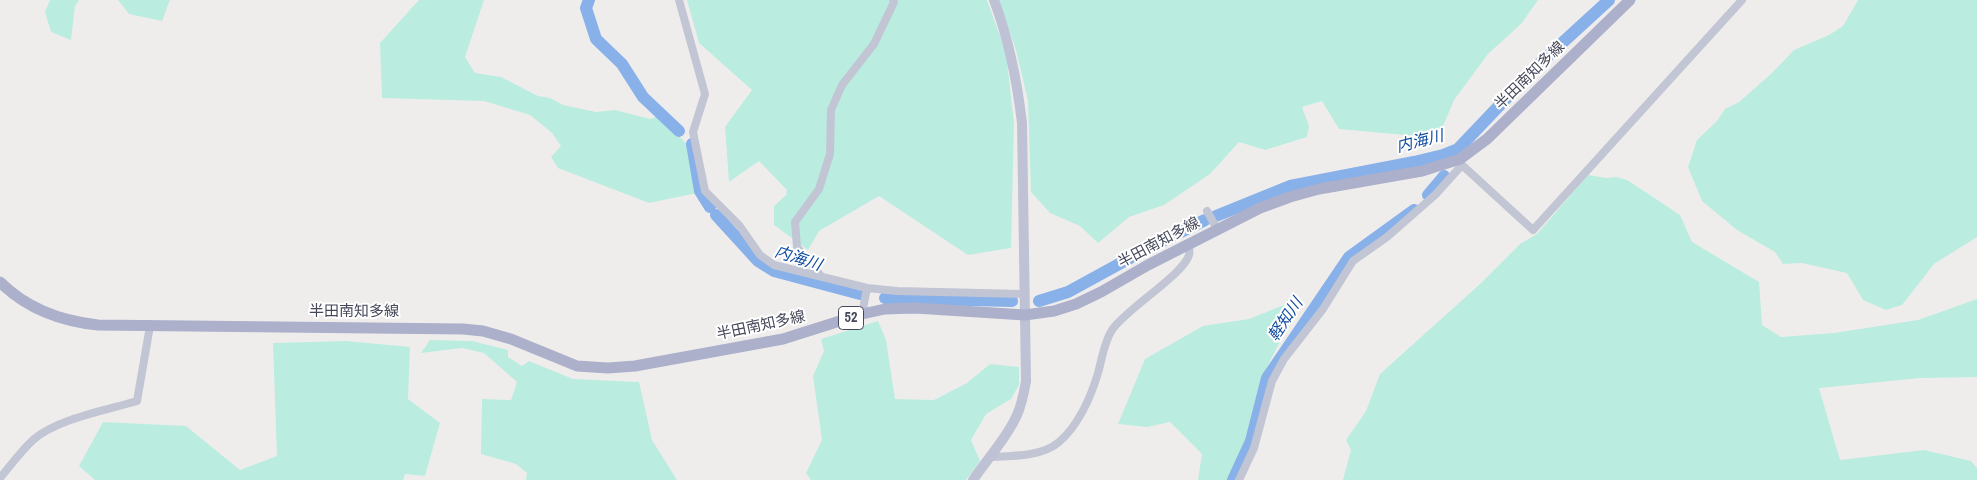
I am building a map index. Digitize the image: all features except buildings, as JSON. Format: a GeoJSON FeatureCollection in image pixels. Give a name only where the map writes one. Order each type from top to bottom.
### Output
{"type":"FeatureCollection","features":[{"type":"Feature","properties":{"kind":"main road","name":"半田南知多線"},"geometry":{"type":"LineString","coordinates":[[0,282],[22,300],[40,311],[75,322],[98,325],[150,326],[463,328],[483,331],[511,339],[577,366],[608,368],[635,366],[784,340],[862,314],[885,309],[915,308],[1024,315],[1054,311],[1076,304],[1260,208],[1290,197],[1461,162],[1630,0]]}},
{"type":"Feature","properties":{"kind":"street"},"geometry":{"type":"LineString","coordinates":[[680,0],[705,94],[693,132],[705,191],[739,226],[760,255],[774,265],[867,288],[897,291],[1024,294]]}},
{"type":"Feature","properties":{"kind":"street"},"geometry":{"type":"LineString","coordinates":[[821,276],[797,247],[795,222],[819,189],[830,154],[831,110],[842,85],[874,44],[894,2],[893,0]]}},
{"type":"Feature","properties":{"kind":"street"},"geometry":{"type":"LineString","coordinates":[[973,480],[1009,430],[1022,401],[1026,381],[1022,123],[1017,80],[994,0]]}},
{"type":"Feature","properties":{"kind":"street"},"geometry":{"type":"LineString","coordinates":[[1238,480],[1254,448],[1272,380],[1284,360],[1323,309],[1353,261],[1435,195],[1461,162],[1533,230],[1742,0]]}},
{"type":"Feature","properties":{"kind":"street"},"geometry":{"type":"LineString","coordinates":[[1207,211],[1218,229]]}},
{"type":"Feature","properties":{"kind":"street"},"geometry":{"type":"LineString","coordinates":[[989,456],[1039,452],[1057,444],[1068,434],[1086,403],[1113,329],[1177,271],[1189,256],[1189,244]]}},
{"type":"Feature","properties":{"kind":"street"},"geometry":{"type":"LineString","coordinates":[[862,314],[867,288]]}},
{"type":"Feature","properties":{"kind":"street"},"geometry":{"type":"LineString","coordinates":[[0,478],[33,440],[51,428],[137,401],[150,326]]}},
{"type":"Feature","properties":{"kind":"green space"},"geometry":{"type":"Polygon","coordinates":[[[50,0],[79,0],[75,6],[71,40],[51,32],[45,12],[50,0]]]}},
{"type":"Feature","properties":{"kind":"green space"},"geometry":{"type":"Polygon","coordinates":[[[118,0],[170,0],[162,21],[129,14],[118,0]]]}},
{"type":"Feature","properties":{"kind":"green space"},"geometry":{"type":"Polygon","coordinates":[[[419,0],[484,0],[465,57],[475,73],[501,77],[538,96],[550,98],[563,105],[596,112],[615,110],[650,119],[658,116],[689,146],[697,193],[649,203],[558,168],[551,157],[561,146],[552,133],[530,115],[484,101],[382,98],[380,43],[419,0]]]}},
{"type":"Feature","properties":{"kind":"green space"},"geometry":{"type":"Polygon","coordinates":[[[687,0],[987,0],[1006,53],[1014,123],[1011,248],[968,255],[879,196],[819,231],[808,250],[774,225],[774,206],[786,195],[787,190],[759,161],[729,182],[725,127],[752,90],[699,43],[687,0]]]}},
{"type":"Feature","properties":{"kind":"green space"},"geometry":{"type":"Polygon","coordinates":[[[999,0],[1538,0],[1521,24],[1488,54],[1454,100],[1438,138],[1339,129],[1322,101],[1302,107],[1309,126],[1307,137],[1265,150],[1239,142],[1210,174],[1164,205],[1129,217],[1098,243],[1080,226],[1050,213],[1031,192],[1028,101],[1016,50],[999,0]]]}},
{"type":"Feature","properties":{"kind":"green space"},"geometry":{"type":"Polygon","coordinates":[[[1858,0],[1977,0],[1977,237],[1934,264],[1902,305],[1886,310],[1863,300],[1847,273],[1802,263],[1783,264],[1775,252],[1737,230],[1702,201],[1688,167],[1697,140],[1717,121],[1725,109],[1739,102],[1771,74],[1794,50],[1829,35],[1843,26],[1858,0]]]}},
{"type":"Feature","properties":{"kind":"green space"},"geometry":{"type":"Polygon","coordinates":[[[1588,175],[1606,178],[1616,177],[1627,180],[1680,215],[1692,242],[1759,282],[1762,325],[1781,337],[1834,333],[1918,320],[1977,299],[1977,377],[1921,378],[1819,388],[1840,460],[1924,450],[1971,461],[1977,468],[1977,480],[1343,480],[1351,450],[1346,440],[1366,411],[1380,374],[1479,285],[1520,244],[1537,234],[1588,175]]]}},
{"type":"Feature","properties":{"kind":"green space"},"geometry":{"type":"Polygon","coordinates":[[[1289,303],[1298,306],[1263,375],[1249,432],[1228,480],[1198,480],[1202,454],[1170,422],[1147,427],[1118,424],[1145,359],[1203,326],[1249,319],[1289,303]]]}},
{"type":"Feature","properties":{"kind":"green space"},"geometry":{"type":"Polygon","coordinates":[[[878,321],[886,340],[895,399],[934,400],[967,383],[990,364],[1019,367],[1019,385],[1011,399],[986,414],[971,440],[980,461],[966,480],[811,480],[806,473],[822,440],[813,376],[824,351],[821,339],[878,321]]]}},
{"type":"Feature","properties":{"kind":"green space"},"geometry":{"type":"Polygon","coordinates":[[[430,340],[472,341],[508,350],[508,357],[522,366],[529,361],[573,379],[639,382],[652,440],[677,480],[526,480],[527,473],[516,464],[481,454],[482,399],[511,400],[517,382],[484,353],[462,348],[421,353],[430,340]]]}},
{"type":"Feature","properties":{"kind":"green space"},"geometry":{"type":"Polygon","coordinates":[[[346,341],[410,347],[408,399],[440,423],[425,476],[405,474],[403,480],[95,480],[79,466],[103,422],[186,426],[240,470],[277,456],[273,343],[346,341]]]}},
{"type":"Feature","properties":{"kind":"waterway","name":"内海川"},"geometry":{"type":"LineString","coordinates":[[589,0],[586,8],[596,39],[622,64],[643,97],[679,131]]}},
{"type":"Feature","properties":{"kind":"waterway","name":"内海川"},"geometry":{"type":"LineString","coordinates":[[1216,216],[1290,186],[1414,162],[1443,155],[1458,149],[1537,66],[1609,0]]}},
{"type":"Feature","properties":{"kind":"waterway","name":"内海川"},"geometry":{"type":"LineString","coordinates":[[692,144],[700,191],[710,207]]}},
{"type":"Feature","properties":{"kind":"waterway","name":"軽知川"},"geometry":{"type":"LineString","coordinates":[[1428,195],[1444,176]]}},
{"type":"Feature","properties":{"kind":"waterway","name":"軽知川"},"geometry":{"type":"LineString","coordinates":[[1233,480],[1251,441],[1267,378],[1349,257],[1414,210]]}},
{"type":"Feature","properties":{"kind":"waterway","name":"内海川"},"geometry":{"type":"LineString","coordinates":[[716,215],[758,261],[774,271],[860,294]]}},
{"type":"Feature","properties":{"kind":"waterway","name":"内海川"},"geometry":{"type":"LineString","coordinates":[[1039,301],[1068,292],[1152,246],[1205,220]]}},
{"type":"Feature","properties":{"kind":"waterway","name":"内海川"},"geometry":{"type":"LineString","coordinates":[[885,298],[1012,301]]}}]}
